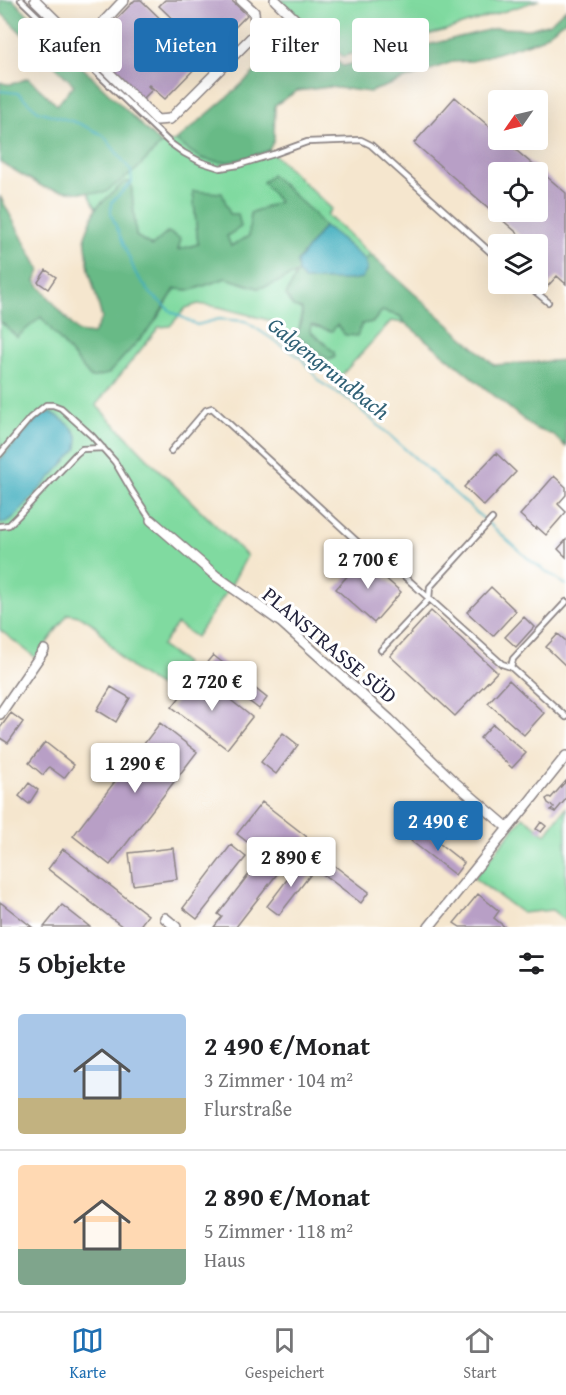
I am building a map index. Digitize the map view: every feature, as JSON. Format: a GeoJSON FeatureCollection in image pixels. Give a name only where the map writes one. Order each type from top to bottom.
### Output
{"type":"FeatureCollection","features":[{"type":"Feature","properties":{"kind":"street"},"geometry":{"type":"LineString","coordinates":[[34,0],[52,18]]}},
{"type":"Feature","properties":{"kind":"street"},"geometry":{"type":"LineString","coordinates":[[107,18],[124,0]]}},
{"type":"Feature","properties":{"kind":"street"},"geometry":{"type":"LineString","coordinates":[[108,72],[157,120],[170,119],[256,33],[254,12],[241,0]]}},
{"type":"Feature","properties":{"kind":"street"},"geometry":{"type":"LineString","coordinates":[[275,0],[294,18]]}},
{"type":"Feature","properties":{"kind":"street","name":"PLANSTRASSE SÜD"},"geometry":{"type":"LineString","coordinates":[[151,520],[216,576],[281,622],[389,719],[452,780],[508,828]]}},
{"type":"Feature","properties":{"kind":"street"},"geometry":{"type":"LineString","coordinates":[[0,714],[44,650]]}},
{"type":"Feature","properties":{"kind":"street"},"geometry":{"type":"LineString","coordinates":[[429,927],[508,828],[563,765],[566,756]]}},
{"type":"Feature","properties":{"kind":"street"},"geometry":{"type":"LineString","coordinates":[[165,918],[176,927]]}},
{"type":"Feature","properties":{"kind":"lane"},"geometry":{"type":"LineString","coordinates":[[21,0],[170,143],[184,153],[220,168],[238,165],[307,142],[361,141],[371,145],[488,250]]}},
{"type":"Feature","properties":{"kind":"lane"},"geometry":{"type":"LineString","coordinates":[[538,294],[548,302]]}},
{"type":"Feature","properties":{"kind":"lane"},"geometry":{"type":"LineString","coordinates":[[0,454],[30,418],[46,405],[61,408],[116,462],[151,520]]}},
{"type":"Feature","properties":{"kind":"lane"},"geometry":{"type":"LineString","coordinates":[[171,450],[206,410],[212,408],[364,548],[373,548],[502,664],[512,667],[566,717]]}},
{"type":"Feature","properties":{"kind":"lane"},"geometry":{"type":"LineString","coordinates":[[0,526],[9,525],[82,449],[103,448]]}},
{"type":"Feature","properties":{"kind":"lane"},"geometry":{"type":"LineString","coordinates":[[381,650],[429,599],[430,587],[492,519]]}},
{"type":"Feature","properties":{"kind":"lane"},"geometry":{"type":"LineString","coordinates":[[512,667],[513,659],[566,603]]}},
{"type":"Feature","properties":{"kind":"green space"},"geometry":{"type":"Polygon","coordinates":[[[0,0],[13,0],[32,18],[18,18],[18,30],[0,12],[0,0]]]}},
{"type":"Feature","properties":{"kind":"green space"},"geometry":{"type":"Polygon","coordinates":[[[280,0],[539,0],[429,34],[429,18],[352,18],[352,54],[343,56],[340,53],[340,18],[300,18],[280,0]]]}},
{"type":"Feature","properties":{"kind":"green space"},"geometry":{"type":"Polygon","coordinates":[[[566,8],[566,20],[539,40],[472,61],[452,62],[429,70],[429,45],[496,28],[530,29],[550,23],[566,8]]]}},
{"type":"Feature","properties":{"kind":"green space"},"geometry":{"type":"Polygon","coordinates":[[[340,64],[343,66],[352,64],[352,72],[425,72],[370,92],[329,87],[297,91],[275,105],[274,140],[269,150],[254,156],[221,162],[212,161],[197,156],[176,141],[255,72],[340,72],[340,64]]]}},
{"type":"Feature","properties":{"kind":"green space"},"geometry":{"type":"Polygon","coordinates":[[[61,72],[87,72],[161,144],[136,170],[104,193],[45,188],[0,162],[0,82],[11,84],[28,78],[57,105],[74,85],[61,72]]]}},
{"type":"Feature","properties":{"kind":"green space"},"geometry":{"type":"Polygon","coordinates":[[[176,141],[203,159],[227,162],[269,150],[332,209],[327,215],[371,255],[365,260],[324,227],[313,213],[272,175],[279,202],[249,236],[231,246],[226,235],[230,214],[193,192],[198,244],[177,250],[152,246],[136,236],[131,182],[124,183],[96,208],[88,192],[104,192],[136,170],[161,144],[176,141]]]}},
{"type":"Feature","properties":{"kind":"green space"},"geometry":{"type":"Polygon","coordinates":[[[272,175],[313,213],[324,227],[297,262],[367,270],[365,260],[371,255],[494,365],[566,360],[566,447],[553,435],[534,428],[405,323],[400,316],[382,311],[373,322],[362,324],[357,336],[345,335],[337,325],[332,331],[311,325],[310,331],[334,352],[335,357],[329,360],[297,335],[302,321],[302,309],[293,307],[286,295],[297,273],[271,285],[258,288],[226,278],[192,290],[175,289],[152,326],[108,374],[91,378],[41,317],[17,337],[0,321],[0,196],[40,271],[35,281],[78,332],[93,334],[102,318],[89,270],[85,236],[96,208],[124,182],[131,182],[136,236],[152,246],[168,232],[181,239],[178,250],[198,244],[193,191],[222,193],[230,214],[238,214],[241,227],[227,236],[231,246],[249,236],[250,213],[279,202],[263,182],[272,175]]]}},
{"type":"Feature","properties":{"kind":"green space"},"geometry":{"type":"Polygon","coordinates":[[[298,272],[302,311],[297,335],[334,352],[310,331],[311,325],[331,331],[336,325],[373,322],[382,311],[400,316],[405,323],[391,321],[338,379],[272,321],[198,304],[186,308],[170,326],[159,327],[96,405],[247,556],[230,587],[196,637],[177,624],[161,646],[185,663],[165,690],[127,664],[93,624],[86,619],[68,614],[36,658],[0,630],[0,321],[17,337],[41,316],[91,378],[158,317],[175,289],[192,290],[226,278],[258,288],[271,285],[298,272]]]}},
{"type":"Feature","properties":{"kind":"green space"},"geometry":{"type":"Polygon","coordinates":[[[566,807],[566,921],[552,910],[522,913],[474,878],[523,817],[546,834],[566,807]]]}},
{"type":"Feature","properties":{"kind":"water"},"geometry":{"type":"Polygon","coordinates":[[[324,227],[365,260],[367,270],[362,278],[304,280],[298,272],[297,262],[324,227]]]}},
{"type":"Feature","properties":{"kind":"water"},"geometry":{"type":"Polygon","coordinates":[[[49,412],[74,430],[78,439],[77,449],[13,518],[4,523],[0,522],[0,460],[39,417],[49,412]]]}},
{"type":"Feature","properties":{"kind":"building"},"geometry":{"type":"Polygon","coordinates":[[[135,0],[141,0],[160,18],[134,18],[134,72],[191,72],[165,99],[149,85],[152,90],[141,101],[111,72],[122,72],[122,18],[118,18],[135,0]]]}},
{"type":"Feature","properties":{"kind":"building"},"geometry":{"type":"Polygon","coordinates":[[[165,0],[231,0],[247,15],[238,24],[238,18],[172,18],[159,6],[165,0]]]}},
{"type":"Feature","properties":{"kind":"building"},"geometry":{"type":"Polygon","coordinates":[[[455,97],[488,125],[488,150],[516,150],[530,162],[488,162],[488,207],[414,143],[455,97]]]}},
{"type":"Feature","properties":{"kind":"building"},"geometry":{"type":"Polygon","coordinates":[[[548,178],[566,193],[566,284],[557,276],[548,286],[548,234],[518,234],[505,222],[548,222],[548,178]]]}},
{"type":"Feature","properties":{"kind":"building"},"geometry":{"type":"Polygon","coordinates":[[[46,270],[56,277],[48,289],[38,282],[46,270]]]}},
{"type":"Feature","properties":{"kind":"building"},"geometry":{"type":"Polygon","coordinates":[[[496,453],[516,472],[484,506],[464,487],[496,453]]]}},
{"type":"Feature","properties":{"kind":"building"},"geometry":{"type":"Polygon","coordinates":[[[554,476],[566,487],[566,495],[558,504],[566,512],[546,535],[520,515],[554,476]]]}},
{"type":"Feature","properties":{"kind":"building"},"geometry":{"type":"Polygon","coordinates":[[[566,540],[566,557],[558,549],[566,540]]]}},
{"type":"Feature","properties":{"kind":"building"},"geometry":{"type":"Polygon","coordinates":[[[363,558],[401,592],[374,623],[336,589],[363,558]]]}},
{"type":"Feature","properties":{"kind":"building"},"geometry":{"type":"Polygon","coordinates":[[[491,587],[516,611],[493,636],[467,612],[491,587]]]}},
{"type":"Feature","properties":{"kind":"building"},"geometry":{"type":"Polygon","coordinates":[[[431,611],[497,672],[455,716],[390,656],[431,611]]]}},
{"type":"Feature","properties":{"kind":"building"},"geometry":{"type":"Polygon","coordinates":[[[524,617],[534,627],[516,647],[505,637],[524,617]]]}},
{"type":"Feature","properties":{"kind":"building"},"geometry":{"type":"Polygon","coordinates":[[[558,634],[566,641],[566,666],[546,647],[558,634]]]}},
{"type":"Feature","properties":{"kind":"building"},"geometry":{"type":"Polygon","coordinates":[[[213,655],[267,698],[259,709],[204,666],[213,655]]]}},
{"type":"Feature","properties":{"kind":"building"},"geometry":{"type":"Polygon","coordinates":[[[198,674],[252,717],[227,749],[172,707],[198,674]]]}},
{"type":"Feature","properties":{"kind":"building"},"geometry":{"type":"Polygon","coordinates":[[[509,680],[544,713],[524,735],[488,703],[509,680]]]}},
{"type":"Feature","properties":{"kind":"building"},"geometry":{"type":"Polygon","coordinates":[[[111,687],[130,698],[116,722],[97,710],[111,687]]]}},
{"type":"Feature","properties":{"kind":"building"},"geometry":{"type":"Polygon","coordinates":[[[11,713],[23,722],[8,743],[0,738],[0,728],[11,713]]]}},
{"type":"Feature","properties":{"kind":"building"},"geometry":{"type":"Polygon","coordinates":[[[160,723],[197,752],[110,865],[73,836],[160,723]]]}},
{"type":"Feature","properties":{"kind":"building"},"geometry":{"type":"Polygon","coordinates":[[[493,724],[526,753],[512,768],[480,738],[493,724]]]}},
{"type":"Feature","properties":{"kind":"building"},"geometry":{"type":"Polygon","coordinates":[[[283,733],[298,745],[276,774],[261,762],[283,733]]]}},
{"type":"Feature","properties":{"kind":"building"},"geometry":{"type":"Polygon","coordinates":[[[45,742],[74,765],[64,778],[49,767],[43,775],[29,763],[45,742]]]}},
{"type":"Feature","properties":{"kind":"building"},"geometry":{"type":"Polygon","coordinates":[[[566,781],[566,799],[555,812],[551,810],[554,807],[546,799],[551,798],[566,781]]]}},
{"type":"Feature","properties":{"kind":"building"},"geometry":{"type":"Polygon","coordinates":[[[29,783],[38,790],[29,804],[19,796],[29,783]]]}},
{"type":"Feature","properties":{"kind":"building"},"geometry":{"type":"Polygon","coordinates":[[[262,802],[307,837],[282,869],[237,834],[262,802]]]}},
{"type":"Feature","properties":{"kind":"building"},"geometry":{"type":"Polygon","coordinates":[[[541,822],[546,826],[541,832],[536,829],[541,822]]]}},
{"type":"Feature","properties":{"kind":"building"},"geometry":{"type":"Polygon","coordinates":[[[421,829],[464,863],[455,875],[411,841],[421,829]]]}},
{"type":"Feature","properties":{"kind":"building"},"geometry":{"type":"Polygon","coordinates":[[[231,845],[246,857],[197,919],[183,908],[231,845]]]}},
{"type":"Feature","properties":{"kind":"building"},"geometry":{"type":"Polygon","coordinates":[[[173,848],[177,879],[133,885],[129,853],[173,848]]]}},
{"type":"Feature","properties":{"kind":"building"},"geometry":{"type":"Polygon","coordinates":[[[63,849],[148,915],[139,927],[123,927],[48,869],[63,849]]]}},
{"type":"Feature","properties":{"kind":"building"},"geometry":{"type":"Polygon","coordinates":[[[260,860],[277,874],[236,927],[214,927],[222,917],[218,914],[260,860]]]}},
{"type":"Feature","properties":{"kind":"building"},"geometry":{"type":"Polygon","coordinates":[[[302,860],[314,870],[279,915],[267,906],[302,860]]]}},
{"type":"Feature","properties":{"kind":"building"},"geometry":{"type":"Polygon","coordinates":[[[331,863],[369,892],[361,903],[323,874],[331,863]]]}},
{"type":"Feature","properties":{"kind":"building"},"geometry":{"type":"Polygon","coordinates":[[[478,894],[499,911],[494,918],[505,927],[460,927],[454,923],[478,894]]]}},
{"type":"Feature","properties":{"kind":"building"},"geometry":{"type":"Polygon","coordinates":[[[0,902],[32,927],[0,927],[0,902]]]}},
{"type":"Feature","properties":{"kind":"building"},"geometry":{"type":"Polygon","coordinates":[[[62,905],[90,927],[44,927],[62,905]]]}},
{"type":"Feature","properties":{"kind":"waterway","name":"Galgengrundbach"},"geometry":{"type":"LineString","coordinates":[[0,91],[18,93],[38,111],[78,123],[103,135],[131,171],[132,182],[111,203],[111,214],[136,274],[151,294],[172,312],[197,325],[219,319],[245,321],[301,358],[320,382],[351,401],[531,561],[566,585]]}}]}
